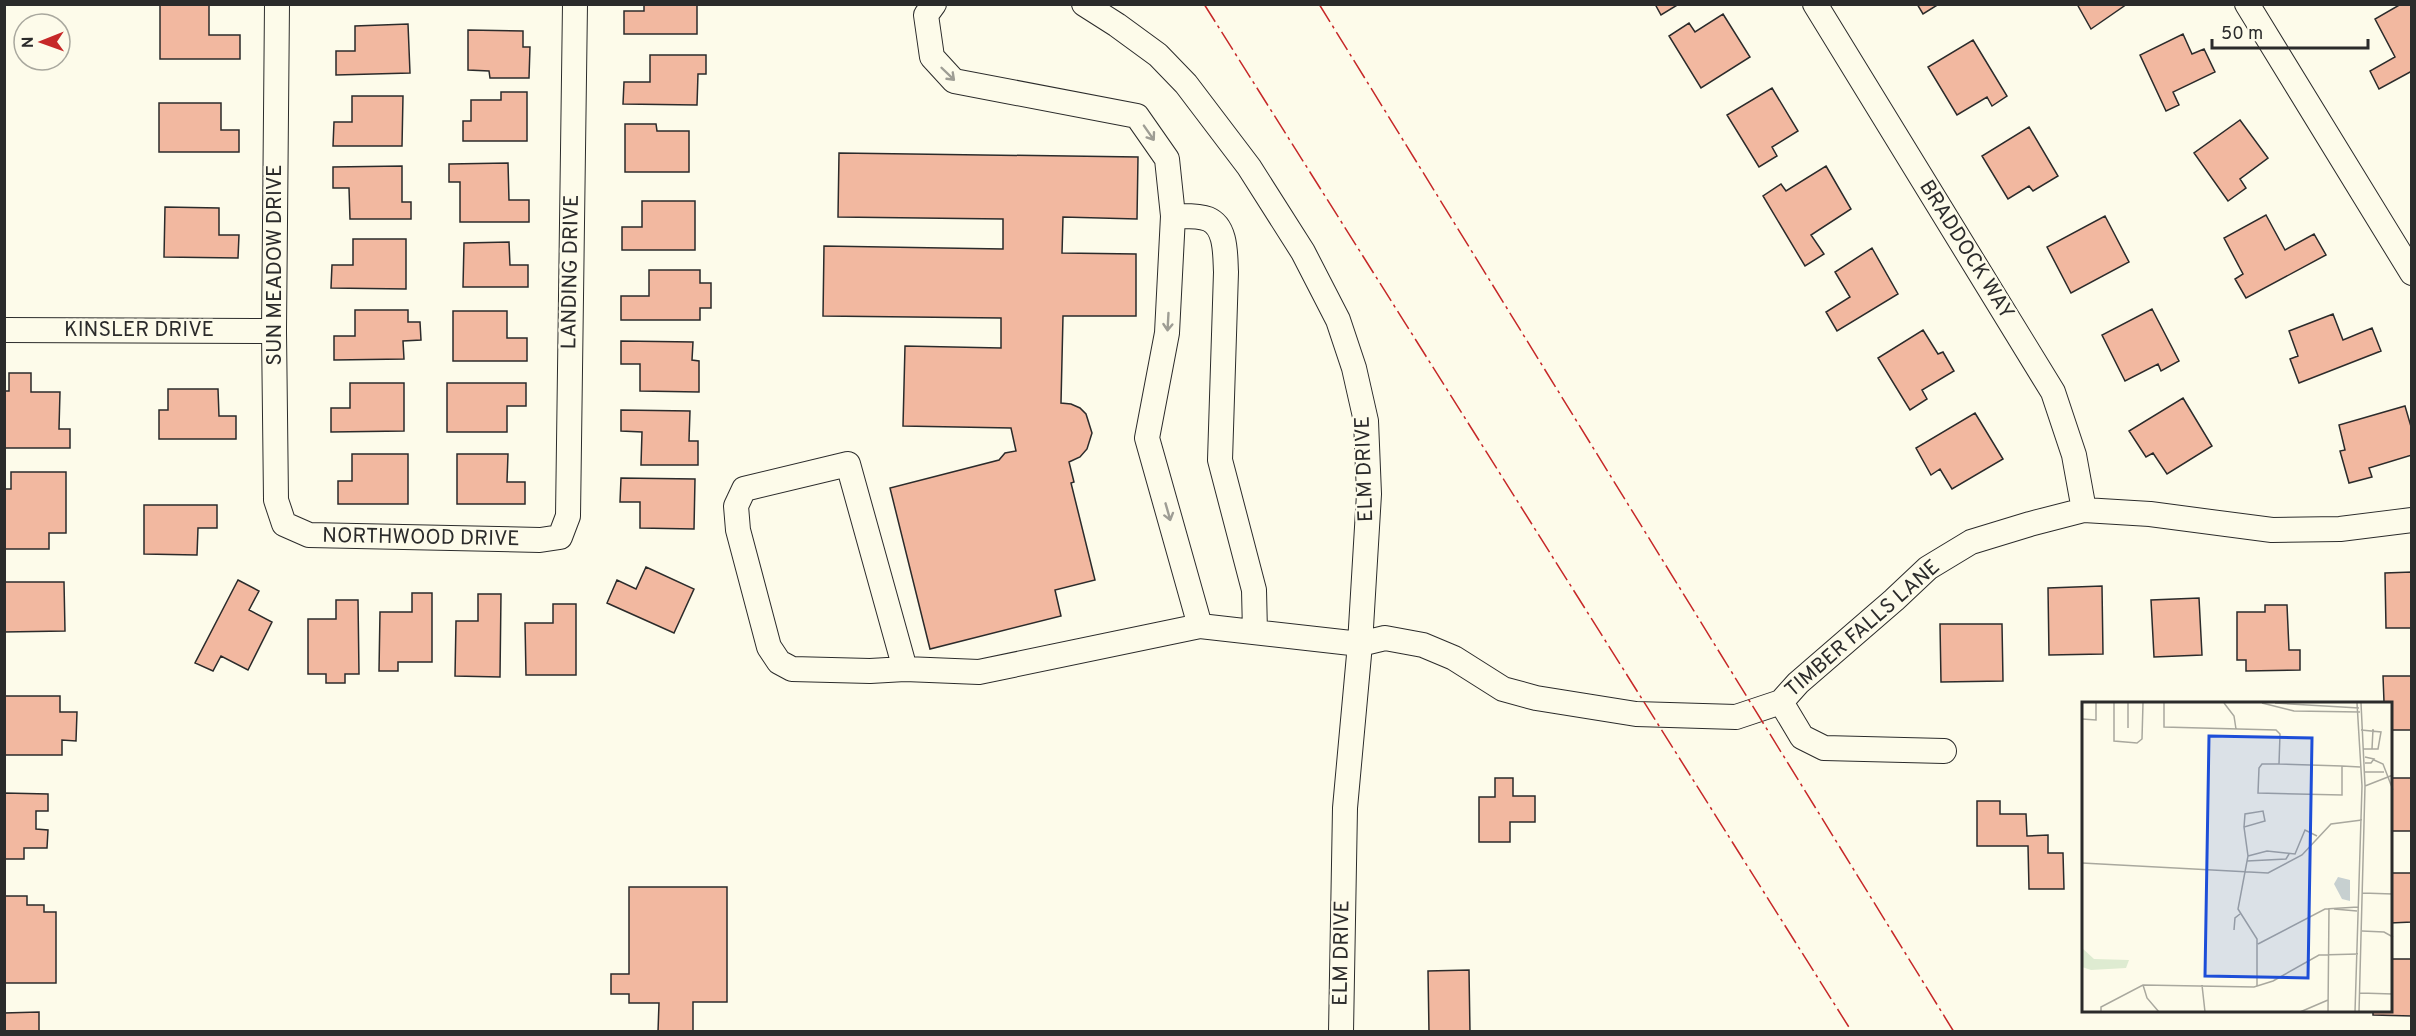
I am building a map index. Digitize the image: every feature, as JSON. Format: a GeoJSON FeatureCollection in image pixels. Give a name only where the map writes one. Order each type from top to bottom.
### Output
{"type":"FeatureCollection","features":[{"type":"Feature","properties":{"kind":"street","name":"SUN MEADOW DRIVE"},"geometry":{"type":"LineString","coordinates":[[277,4],[274,331],[276,500],[284,524]]}},
{"type":"Feature","properties":{"kind":"street","name":"LANDING DRIVE"},"geometry":{"type":"LineString","coordinates":[[560,537],[568,516],[574,4]]}},
{"type":"Feature","properties":{"kind":"street"},"geometry":{"type":"LineString","coordinates":[[934,4],[926,15],[932,57],[954,81],[1137,116],[1167,159],[1173,216],[1167,333],[1147,438],[1200,626]]}},
{"type":"Feature","properties":{"kind":"street","name":"ELM DRIVE"},"geometry":{"type":"LineString","coordinates":[[1084,4],[1158,55],[1186,84],[1255,177],[1303,252],[1338,320],[1354,368],[1366,421],[1370,494],[1360,644],[1345,808],[1341,1032]]}},
{"type":"Feature","properties":{"kind":"street","name":"BRADDOCK WAY"},"geometry":{"type":"LineString","coordinates":[[1815,4],[2053,392],[2074,455],[2084,510]]}},
{"type":"Feature","properties":{"kind":"street"},"geometry":{"type":"LineString","coordinates":[[2247,4],[2412,273]]}},
{"type":"Feature","properties":{"kind":"street"},"geometry":{"type":"LineString","coordinates":[[1173,216],[1208,219],[1219,228],[1224,246],[1226,272],[1220,460],[1254,590],[1255,633]]}},
{"type":"Feature","properties":{"kind":"street","name":"KINSLER DRIVE"},"geometry":{"type":"LineString","coordinates":[[4,330],[274,331]]}},
{"type":"Feature","properties":{"kind":"street","name":"TIMBER FALLS LANE"},"geometry":{"type":"LineString","coordinates":[[905,669],[848,464],[744,489],[736,506],[738,531],[769,647],[779,662],[792,669],[870,671],[905,669],[979,672],[1200,626],[1360,644],[1385,638],[1423,645],[1454,658],[1503,689],[1536,698],[1636,714],[1736,717],[1781,702],[1798,684],[1928,568],[1971,542],[2084,510],[2150,514],[2272,530],[2340,529],[2412,520]]}},
{"type":"Feature","properties":{"kind":"street","name":"NORTHWOOD DRIVE"},"geometry":{"type":"LineString","coordinates":[[284,524],[309,535],[540,540],[560,537]]}},
{"type":"Feature","properties":{"kind":"street"},"geometry":{"type":"LineString","coordinates":[[1781,702],[1802,737],[1824,748],[1944,751]]}},
{"type":"Feature","properties":{"kind":"building"},"geometry":{"type":"Polygon","coordinates":[[[160,4],[209,4],[209,35],[240,35],[240,59],[160,59],[160,4]]]}},
{"type":"Feature","properties":{"kind":"building"},"geometry":{"type":"Polygon","coordinates":[[[644,4],[697,4],[697,34],[624,34],[624,11],[644,11],[644,4]]]}},
{"type":"Feature","properties":{"kind":"building"},"geometry":{"type":"Polygon","coordinates":[[[1655,4],[1679,4],[1661,15],[1655,4]]]}},
{"type":"Feature","properties":{"kind":"building"},"geometry":{"type":"Polygon","coordinates":[[[1917,4],[1939,4],[1923,14],[1917,4]]]}},
{"type":"Feature","properties":{"kind":"building"},"geometry":{"type":"Polygon","coordinates":[[[2077,4],[2127,4],[2091,29],[2077,4]]]}},
{"type":"Feature","properties":{"kind":"building"},"geometry":{"type":"Polygon","coordinates":[[[2401,4],[2412,4],[2412,71],[2379,89],[2370,71],[2395,57],[2375,19],[2401,4]]]}},
{"type":"Feature","properties":{"kind":"building"},"geometry":{"type":"Polygon","coordinates":[[[1723,14],[1750,57],[1701,88],[1669,36],[1689,23],[1695,32],[1723,14]]]}},
{"type":"Feature","properties":{"kind":"building"},"geometry":{"type":"Polygon","coordinates":[[[408,24],[410,73],[336,75],[336,51],[355,51],[355,26],[408,24]]]}},
{"type":"Feature","properties":{"kind":"building"},"geometry":{"type":"Polygon","coordinates":[[[468,30],[523,31],[523,47],[530,47],[529,78],[490,78],[489,71],[468,70],[468,30]]]}},
{"type":"Feature","properties":{"kind":"building"},"geometry":{"type":"Polygon","coordinates":[[[2183,34],[2192,54],[2204,49],[2215,72],[2173,92],[2179,105],[2166,111],[2140,55],[2183,34]]]}},
{"type":"Feature","properties":{"kind":"building"},"geometry":{"type":"Polygon","coordinates":[[[1973,40],[2007,96],[1992,106],[1987,97],[1957,115],[1928,67],[1973,40]]]}},
{"type":"Feature","properties":{"kind":"building"},"geometry":{"type":"Polygon","coordinates":[[[650,55],[706,55],[706,74],[698,74],[697,105],[623,104],[624,82],[650,82],[650,55]]]}},
{"type":"Feature","properties":{"kind":"building"},"geometry":{"type":"Polygon","coordinates":[[[1772,88],[1798,131],[1772,147],[1777,156],[1759,167],[1727,115],[1772,88]]]}},
{"type":"Feature","properties":{"kind":"building"},"geometry":{"type":"Polygon","coordinates":[[[501,92],[527,92],[527,141],[463,141],[463,121],[471,121],[471,100],[501,100],[501,92]]]}},
{"type":"Feature","properties":{"kind":"building"},"geometry":{"type":"Polygon","coordinates":[[[352,96],[403,96],[402,146],[333,146],[334,122],[352,122],[352,96]]]}},
{"type":"Feature","properties":{"kind":"building"},"geometry":{"type":"Polygon","coordinates":[[[159,103],[221,103],[221,130],[239,130],[239,152],[159,152],[159,103]]]}},
{"type":"Feature","properties":{"kind":"building"},"geometry":{"type":"Polygon","coordinates":[[[2240,120],[2268,158],[2240,179],[2246,188],[2228,201],[2194,153],[2240,120]]]}},
{"type":"Feature","properties":{"kind":"building"},"geometry":{"type":"Polygon","coordinates":[[[625,124],[656,124],[657,131],[689,131],[689,172],[625,172],[625,124]]]}},
{"type":"Feature","properties":{"kind":"building"},"geometry":{"type":"Polygon","coordinates":[[[2029,127],[2058,176],[2033,191],[2029,186],[2008,199],[1982,156],[2029,127]]]}},
{"type":"Feature","properties":{"kind":"building"},"geometry":{"type":"Polygon","coordinates":[[[839,153],[1138,157],[1137,219],[1063,217],[1062,253],[1136,254],[1136,316],[1063,316],[1061,403],[1080,408],[1086,414],[1092,433],[1087,449],[1080,457],[1069,462],[1074,482],[1071,483],[1095,580],[1055,590],[1061,616],[930,649],[890,488],[999,460],[1005,453],[1016,451],[1011,428],[903,426],[905,346],[1001,348],[1001,318],[823,316],[824,246],[1003,249],[1003,219],[838,217],[839,153]]]}},
{"type":"Feature","properties":{"kind":"building"},"geometry":{"type":"Polygon","coordinates":[[[508,163],[509,200],[529,200],[529,222],[460,222],[460,182],[449,182],[449,164],[508,163]]]}},
{"type":"Feature","properties":{"kind":"building"},"geometry":{"type":"Polygon","coordinates":[[[402,166],[402,202],[411,202],[411,219],[350,219],[349,188],[333,188],[333,167],[402,166]]]}},
{"type":"Feature","properties":{"kind":"building"},"geometry":{"type":"Polygon","coordinates":[[[1826,166],[1851,209],[1811,235],[1824,254],[1805,266],[1763,196],[1781,184],[1786,191],[1826,166]]]}},
{"type":"Feature","properties":{"kind":"building"},"geometry":{"type":"Polygon","coordinates":[[[642,201],[695,201],[695,250],[622,250],[622,227],[642,227],[642,201]]]}},
{"type":"Feature","properties":{"kind":"building"},"geometry":{"type":"Polygon","coordinates":[[[165,207],[219,208],[219,235],[239,235],[238,258],[164,257],[165,207]]]}},
{"type":"Feature","properties":{"kind":"building"},"geometry":{"type":"Polygon","coordinates":[[[2266,215],[2285,250],[2314,234],[2326,255],[2246,298],[2235,279],[2243,274],[2224,238],[2266,215]]]}},
{"type":"Feature","properties":{"kind":"building"},"geometry":{"type":"Polygon","coordinates":[[[2105,216],[2129,262],[2071,293],[2047,247],[2105,216]]]}},
{"type":"Feature","properties":{"kind":"building"},"geometry":{"type":"Polygon","coordinates":[[[353,239],[406,239],[406,289],[331,288],[332,265],[353,265],[353,239]]]}},
{"type":"Feature","properties":{"kind":"building"},"geometry":{"type":"Polygon","coordinates":[[[509,242],[510,265],[528,265],[528,287],[463,287],[464,243],[509,242]]]}},
{"type":"Feature","properties":{"kind":"building"},"geometry":{"type":"Polygon","coordinates":[[[1872,248],[1898,294],[1837,331],[1826,312],[1850,297],[1835,272],[1872,248]]]}},
{"type":"Feature","properties":{"kind":"building"},"geometry":{"type":"Polygon","coordinates":[[[649,270],[700,270],[700,283],[711,283],[711,308],[700,308],[700,320],[621,320],[621,296],[649,296],[649,270]]]}},
{"type":"Feature","properties":{"kind":"building"},"geometry":{"type":"Polygon","coordinates":[[[2152,309],[2179,361],[2161,371],[2158,364],[2125,381],[2102,335],[2152,309]]]}},
{"type":"Feature","properties":{"kind":"building"},"geometry":{"type":"Polygon","coordinates":[[[355,310],[408,310],[408,322],[420,322],[421,340],[403,341],[404,359],[334,360],[334,336],[355,336],[355,310]]]}},
{"type":"Feature","properties":{"kind":"building"},"geometry":{"type":"Polygon","coordinates":[[[453,311],[507,311],[507,338],[527,338],[527,361],[453,361],[453,311]]]}},
{"type":"Feature","properties":{"kind":"building"},"geometry":{"type":"Polygon","coordinates":[[[2333,314],[2343,340],[2372,328],[2381,351],[2299,383],[2290,359],[2298,356],[2289,331],[2333,314]]]}},
{"type":"Feature","properties":{"kind":"building"},"geometry":{"type":"Polygon","coordinates":[[[1923,330],[1938,354],[1943,352],[1954,371],[1922,390],[1927,399],[1910,410],[1878,358],[1923,330]]]}},
{"type":"Feature","properties":{"kind":"building"},"geometry":{"type":"Polygon","coordinates":[[[621,341],[693,342],[692,360],[699,361],[699,392],[640,391],[640,364],[621,364],[621,341]]]}},
{"type":"Feature","properties":{"kind":"building"},"geometry":{"type":"Polygon","coordinates":[[[9,373],[31,373],[31,392],[60,392],[59,429],[70,429],[70,448],[4,448],[4,391],[9,391],[9,373]]]}},
{"type":"Feature","properties":{"kind":"building"},"geometry":{"type":"Polygon","coordinates":[[[350,383],[404,383],[404,431],[331,432],[331,408],[350,408],[350,383]]]}},
{"type":"Feature","properties":{"kind":"building"},"geometry":{"type":"Polygon","coordinates":[[[447,383],[526,383],[526,406],[507,406],[507,432],[447,432],[447,383]]]}},
{"type":"Feature","properties":{"kind":"building"},"geometry":{"type":"Polygon","coordinates":[[[168,389],[218,389],[219,416],[236,416],[236,439],[159,439],[159,410],[168,410],[168,389]]]}},
{"type":"Feature","properties":{"kind":"building"},"geometry":{"type":"Polygon","coordinates":[[[2183,398],[2212,446],[2167,474],[2153,453],[2146,457],[2129,431],[2183,398]]]}},
{"type":"Feature","properties":{"kind":"building"},"geometry":{"type":"Polygon","coordinates":[[[2405,406],[2412,430],[2412,455],[2369,468],[2372,477],[2349,483],[2340,451],[2345,450],[2339,425],[2405,406]]]}},
{"type":"Feature","properties":{"kind":"building"},"geometry":{"type":"Polygon","coordinates":[[[621,410],[690,411],[689,441],[698,441],[698,465],[641,465],[642,432],[621,431],[621,410]]]}},
{"type":"Feature","properties":{"kind":"building"},"geometry":{"type":"Polygon","coordinates":[[[1975,413],[2003,459],[1952,489],[1940,469],[1931,475],[1916,448],[1975,413]]]}},
{"type":"Feature","properties":{"kind":"building"},"geometry":{"type":"Polygon","coordinates":[[[352,454],[408,454],[408,504],[338,504],[338,481],[352,481],[352,454]]]}},
{"type":"Feature","properties":{"kind":"building"},"geometry":{"type":"Polygon","coordinates":[[[457,454],[508,454],[507,482],[525,482],[525,504],[457,504],[457,454]]]}},
{"type":"Feature","properties":{"kind":"building"},"geometry":{"type":"Polygon","coordinates":[[[11,472],[66,472],[66,533],[49,533],[49,549],[4,549],[4,489],[11,489],[11,472]]]}},
{"type":"Feature","properties":{"kind":"building"},"geometry":{"type":"Polygon","coordinates":[[[621,478],[695,479],[694,529],[640,528],[640,502],[620,502],[621,478]]]}},
{"type":"Feature","properties":{"kind":"building"},"geometry":{"type":"Polygon","coordinates":[[[144,505],[217,505],[217,528],[198,528],[197,555],[144,554],[144,505]]]}},
{"type":"Feature","properties":{"kind":"building"},"geometry":{"type":"Polygon","coordinates":[[[646,567],[694,589],[674,633],[607,603],[617,580],[636,589],[646,567]]]}},
{"type":"Feature","properties":{"kind":"building"},"geometry":{"type":"Polygon","coordinates":[[[2412,572],[2412,628],[2386,628],[2385,573],[2412,572]]]}},
{"type":"Feature","properties":{"kind":"building"},"geometry":{"type":"Polygon","coordinates":[[[238,580],[259,591],[249,610],[272,622],[248,670],[221,656],[213,671],[195,663],[238,580]]]}},
{"type":"Feature","properties":{"kind":"building"},"geometry":{"type":"Polygon","coordinates":[[[4,582],[64,582],[65,631],[4,632],[4,582]]]}},
{"type":"Feature","properties":{"kind":"building"},"geometry":{"type":"Polygon","coordinates":[[[2102,586],[2103,654],[2049,655],[2048,588],[2102,586]]]}},
{"type":"Feature","properties":{"kind":"building"},"geometry":{"type":"Polygon","coordinates":[[[412,593],[432,593],[432,662],[398,662],[398,671],[379,671],[380,612],[412,612],[412,593]]]}},
{"type":"Feature","properties":{"kind":"building"},"geometry":{"type":"Polygon","coordinates":[[[478,594],[501,594],[500,677],[455,676],[456,621],[478,621],[478,594]]]}},
{"type":"Feature","properties":{"kind":"building"},"geometry":{"type":"Polygon","coordinates":[[[2199,598],[2202,655],[2154,657],[2151,600],[2199,598]]]}},
{"type":"Feature","properties":{"kind":"building"},"geometry":{"type":"Polygon","coordinates":[[[336,600],[358,600],[359,674],[345,674],[345,683],[326,683],[326,674],[308,674],[308,619],[336,619],[336,600]]]}},
{"type":"Feature","properties":{"kind":"building"},"geometry":{"type":"Polygon","coordinates":[[[553,604],[576,604],[576,675],[526,675],[525,623],[553,623],[553,604]]]}},
{"type":"Feature","properties":{"kind":"building"},"geometry":{"type":"Polygon","coordinates":[[[2265,605],[2287,605],[2289,650],[2300,650],[2300,670],[2246,671],[2246,660],[2237,660],[2237,612],[2265,612],[2265,605]]]}},
{"type":"Feature","properties":{"kind":"building"},"geometry":{"type":"Polygon","coordinates":[[[1940,624],[2002,624],[2003,681],[1941,682],[1940,624]]]}},
{"type":"Feature","properties":{"kind":"building"},"geometry":{"type":"Polygon","coordinates":[[[2383,676],[2412,676],[2412,730],[2392,730],[2392,702],[2384,702],[2383,676]]]}},
{"type":"Feature","properties":{"kind":"building"},"geometry":{"type":"Polygon","coordinates":[[[5,696],[60,696],[60,712],[77,712],[76,741],[62,740],[62,755],[4,755],[5,696]]]}},
{"type":"Feature","properties":{"kind":"building"},"geometry":{"type":"Polygon","coordinates":[[[1495,778],[1513,778],[1513,796],[1535,796],[1535,822],[1510,822],[1510,842],[1479,842],[1479,797],[1495,797],[1495,778]]]}},
{"type":"Feature","properties":{"kind":"building"},"geometry":{"type":"Polygon","coordinates":[[[2392,778],[2412,778],[2412,831],[2392,831],[2392,778]]]}},
{"type":"Feature","properties":{"kind":"building"},"geometry":{"type":"Polygon","coordinates":[[[4,793],[48,794],[48,811],[36,811],[36,829],[48,830],[47,848],[24,848],[24,859],[4,859],[4,793]]]}},
{"type":"Feature","properties":{"kind":"building"},"geometry":{"type":"Polygon","coordinates":[[[1977,801],[2000,801],[2000,814],[2026,814],[2027,836],[2048,835],[2048,853],[2063,853],[2064,889],[2029,889],[2028,846],[1977,846],[1977,801]]]}},
{"type":"Feature","properties":{"kind":"building"},"geometry":{"type":"Polygon","coordinates":[[[2392,873],[2412,873],[2412,922],[2392,923],[2392,873]]]}},
{"type":"Feature","properties":{"kind":"building"},"geometry":{"type":"Polygon","coordinates":[[[629,887],[727,887],[727,1002],[693,1002],[693,1031],[658,1032],[659,1003],[629,1003],[629,994],[611,994],[611,974],[629,974],[629,887]]]}},
{"type":"Feature","properties":{"kind":"building"},"geometry":{"type":"Polygon","coordinates":[[[4,896],[27,896],[27,905],[44,905],[44,912],[56,912],[56,983],[4,983],[4,896]]]}},
{"type":"Feature","properties":{"kind":"building"},"geometry":{"type":"Polygon","coordinates":[[[2392,959],[2412,959],[2412,1016],[2373,1015],[2373,1012],[2392,1012],[2392,959]]]}},
{"type":"Feature","properties":{"kind":"building"},"geometry":{"type":"Polygon","coordinates":[[[1469,970],[1470,1032],[1429,1032],[1428,971],[1469,970]]]}},
{"type":"Feature","properties":{"kind":"building"},"geometry":{"type":"Polygon","coordinates":[[[39,1012],[39,1032],[4,1032],[4,1013],[39,1012]]]}},
{"type":"Feature","properties":{"kind":"power"},"geometry":{"type":"LineString","coordinates":[[1204,4],[1852,1032]]}},
{"type":"Feature","properties":{"kind":"power"},"geometry":{"type":"LineString","coordinates":[[1319,4],[1954,1032]]}}]}
